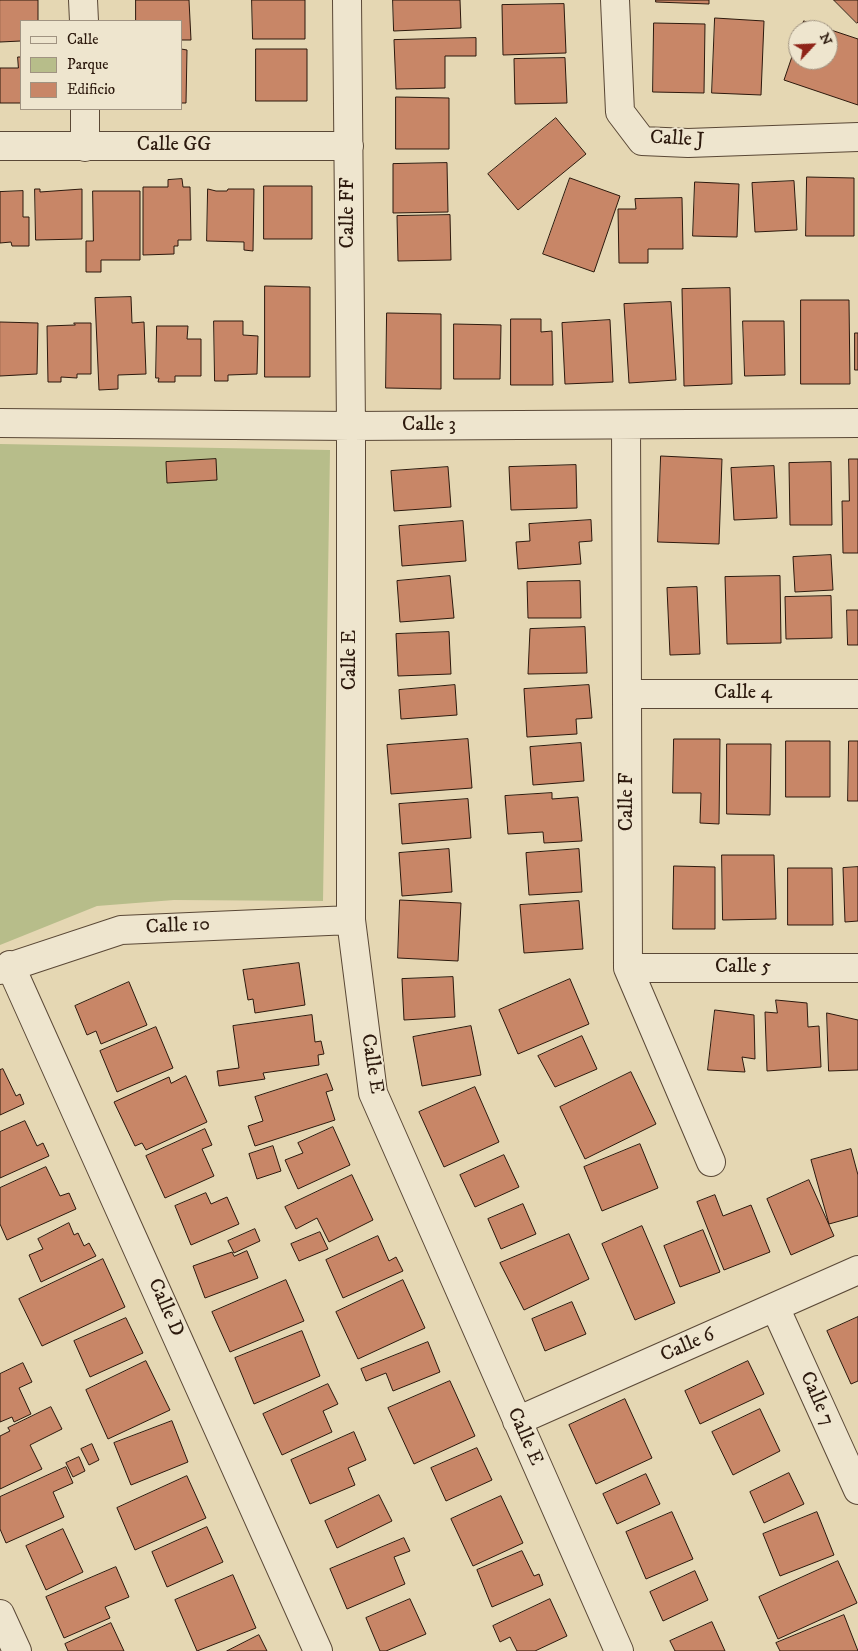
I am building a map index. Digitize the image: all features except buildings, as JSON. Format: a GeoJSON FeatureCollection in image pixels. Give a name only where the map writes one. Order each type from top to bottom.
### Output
{"type":"FeatureCollection","features":[{"type":"Feature","properties":{"kind":"street"},"geometry":{"type":"LineString","coordinates":[[83,0],[84,20]]}},
{"type":"Feature","properties":{"kind":"street","name":"Calle FF"},"geometry":{"type":"LineString","coordinates":[[347,0],[351,426]]}},
{"type":"Feature","properties":{"kind":"street","name":"Calle J"},"geometry":{"type":"LineString","coordinates":[[615,0],[620,112],[642,141],[688,143],[858,137]]}},
{"type":"Feature","properties":{"kind":"street"},"geometry":{"type":"LineString","coordinates":[[85,110],[85,147]]}},
{"type":"Feature","properties":{"kind":"street","name":"Calle GG"},"geometry":{"type":"LineString","coordinates":[[0,146],[349,146]]}},
{"type":"Feature","properties":{"kind":"street","name":"Calle 3"},"geometry":{"type":"LineString","coordinates":[[0,423],[351,426],[858,424]]}},
{"type":"Feature","properties":{"kind":"street","name":"Calle F"},"geometry":{"type":"LineString","coordinates":[[626,425],[628,968],[711,1162]]}},
{"type":"Feature","properties":{"kind":"street","name":"Calle E"},"geometry":{"type":"LineString","coordinates":[[351,426],[351,920],[373,1093],[619,1651]]}},
{"type":"Feature","properties":{"kind":"street","name":"Calle 4"},"geometry":{"type":"LineString","coordinates":[[627,694],[858,694]]}},
{"type":"Feature","properties":{"kind":"street","name":"Calle 10"},"geometry":{"type":"LineString","coordinates":[[5,967],[121,930],[351,920]]}},
{"type":"Feature","properties":{"kind":"street","name":"Calle D"},"geometry":{"type":"LineString","coordinates":[[5,967],[318,1651]]}},
{"type":"Feature","properties":{"kind":"street","name":"Calle 5"},"geometry":{"type":"LineString","coordinates":[[628,968],[858,968]]}},
{"type":"Feature","properties":{"kind":"street","name":"Calle 6"},"geometry":{"type":"LineString","coordinates":[[517,1421],[858,1270]]}},
{"type":"Feature","properties":{"kind":"street","name":"Calle 7"},"geometry":{"type":"LineString","coordinates":[[775,1307],[858,1490]]}},
{"type":"Feature","properties":{"kind":"street"},"geometry":{"type":"LineString","coordinates":[[0,1614],[17,1651]]}},
{"type":"Feature","properties":{"kind":"green space"},"geometry":{"type":"Polygon","coordinates":[[[0,444],[330,450],[323,901],[174,900],[97,906],[0,945],[0,444]]]}}]}
